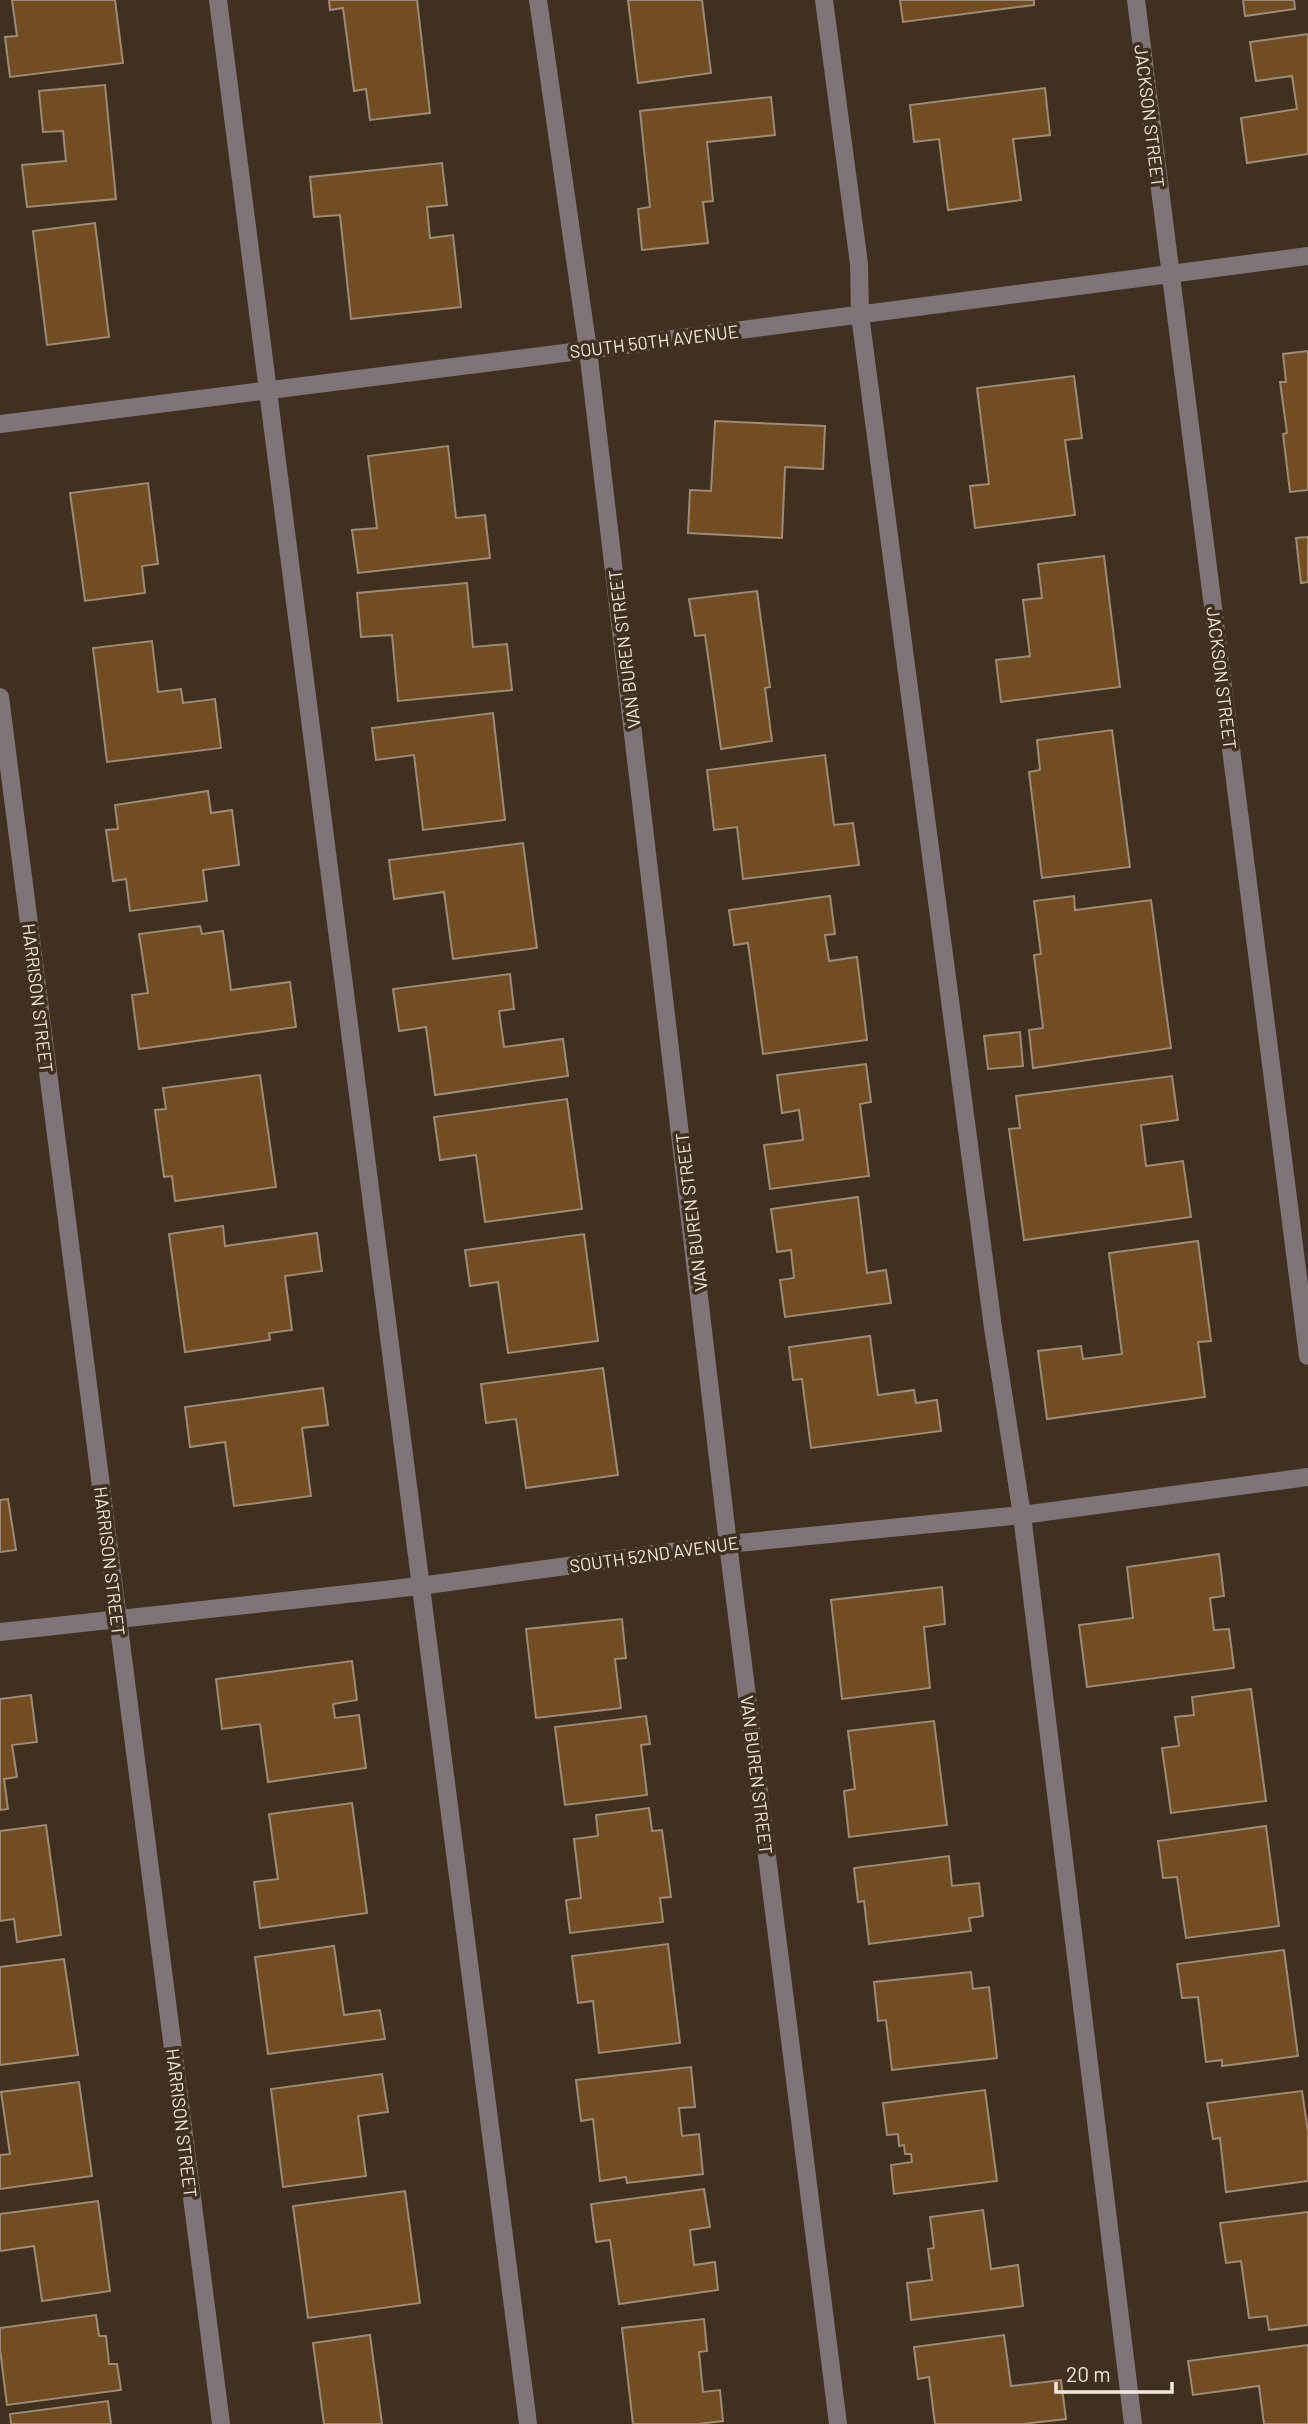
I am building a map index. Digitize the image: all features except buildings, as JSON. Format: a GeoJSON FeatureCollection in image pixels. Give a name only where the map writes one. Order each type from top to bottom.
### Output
{"type":"FeatureCollection","features":[{"type":"Feature","properties":{"kind":"street"},"geometry":{"type":"LineString","coordinates":[[218,0],[528,2424]]}},
{"type":"Feature","properties":{"kind":"street","name":"VAN BUREN STREET"},"geometry":{"type":"LineString","coordinates":[[538,0],[588,350],[728,1544],[838,2424]]}},
{"type":"Feature","properties":{"kind":"street"},"geometry":{"type":"LineString","coordinates":[[824,0],[859,264],[860,315],[993,1328],[1022,1515],[1133,2424]]}},
{"type":"Feature","properties":{"kind":"street","name":"JACKSON STREET"},"geometry":{"type":"LineString","coordinates":[[1136,0],[1308,1356]]}},
{"type":"Feature","properties":{"kind":"street","name":"SOUTH 50TH AVENUE"},"geometry":{"type":"LineString","coordinates":[[0,424],[1308,256]]}},
{"type":"Feature","properties":{"kind":"street","name":"HARRISON STREET"},"geometry":{"type":"LineString","coordinates":[[0,697],[221,2424]]}},
{"type":"Feature","properties":{"kind":"street","name":"SOUTH 52ND AVENUE"},"geometry":{"type":"LineString","coordinates":[[0,1632],[420,1586],[728,1544],[1022,1515],[1308,1477]]}}]}
